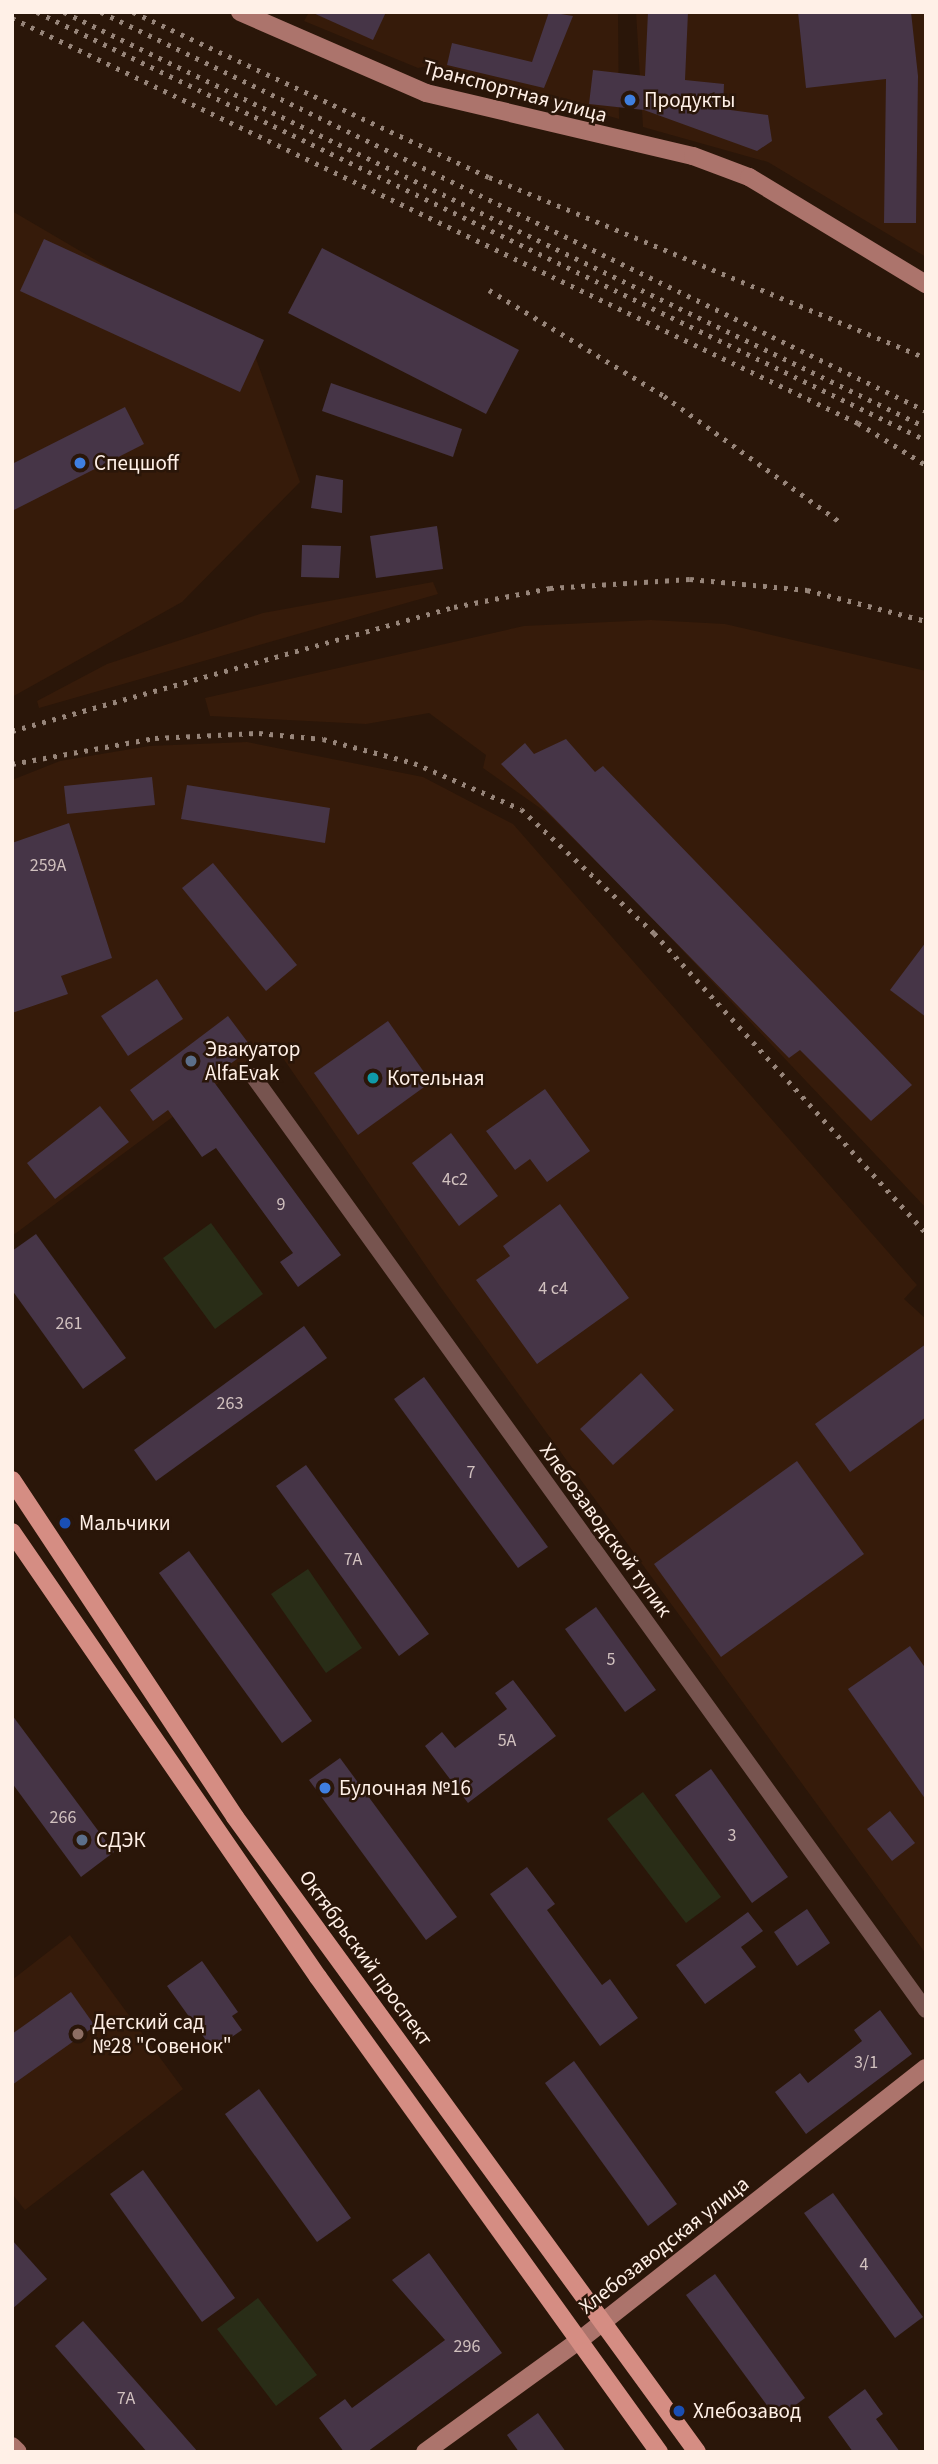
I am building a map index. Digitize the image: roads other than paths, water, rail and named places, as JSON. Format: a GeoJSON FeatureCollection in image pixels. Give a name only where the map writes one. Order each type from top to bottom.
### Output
{"type":"FeatureCollection","features":[{"type":"Feature","properties":{"kind":"main road","name":"Октябрьский проспект"},"geometry":{"type":"LineString","coordinates":[[12,1480],[235,1817],[697,2452]]}},
{"type":"Feature","properties":{"kind":"main road"},"geometry":{"type":"LineString","coordinates":[[12,1532],[318,1977],[659,2452]]}},
{"type":"Feature","properties":{"kind":"street","name":"Транспортная улица"},"geometry":{"type":"LineString","coordinates":[[240,12],[426,93],[693,156],[749,177],[926,284]]}},
{"type":"Feature","properties":{"kind":"street","name":"Хлебозаводской тупик"},"geometry":{"type":"LineString","coordinates":[[253,1076],[926,2010]]}},
{"type":"Feature","properties":{"kind":"street","name":"Хлебозаводская улица"},"geometry":{"type":"LineString","coordinates":[[425,2452],[580,2340],[926,2068]]}},
{"type":"Feature","properties":{"kind":"street"},"geometry":{"type":"LineString","coordinates":[[12,2446],[18,2452]]}},
{"type":"Feature","properties":{"kind":"railway"},"geometry":{"type":"LineString","coordinates":[[37,12],[926,440]]}},
{"type":"Feature","properties":{"kind":"railway"},"geometry":{"type":"LineString","coordinates":[[64,12],[926,427]]}},
{"type":"Feature","properties":{"kind":"railway"},"geometry":{"type":"LineString","coordinates":[[101,12],[926,411]]}},
{"type":"Feature","properties":{"kind":"railway"},"geometry":{"type":"LineString","coordinates":[[133,12],[489,177],[926,358]]}},
{"type":"Feature","properties":{"kind":"railway"},"geometry":{"type":"LineString","coordinates":[[12,18],[858,423],[926,465]]}},
{"type":"Feature","properties":{"kind":"railway"},"geometry":{"type":"LineString","coordinates":[[489,290],[664,396],[840,522]]}},
{"type":"Feature","properties":{"kind":"railway"},"geometry":{"type":"LineString","coordinates":[[12,731],[454,607],[550,588],[690,579],[807,590],[926,621]]}},
{"type":"Feature","properties":{"kind":"railway"},"geometry":{"type":"LineString","coordinates":[[12,764],[155,738],[259,733],[323,739],[414,763],[521,809],[654,933],[926,1233]]}},
{"type":"Feature","properties":{"kind":"place","name":"Продукты"},"geometry":{"type":"Point","coordinates":[630,100]}},
{"type":"Feature","properties":{"kind":"place","name":"Спецшoff"},"geometry":{"type":"Point","coordinates":[80,463]}},
{"type":"Feature","properties":{"kind":"place","name":"Эвакуатор AlfaEvak"},"geometry":{"type":"Point","coordinates":[191,1061]}},
{"type":"Feature","properties":{"kind":"place","name":"Котельная"},"geometry":{"type":"Point","coordinates":[373,1078]}},
{"type":"Feature","properties":{"kind":"place","name":"Мальчики"},"geometry":{"type":"Point","coordinates":[65,1523]}},
{"type":"Feature","properties":{"kind":"place","name":"Булочная №16"},"geometry":{"type":"Point","coordinates":[325,1788]}},
{"type":"Feature","properties":{"kind":"place","name":"СДЭК"},"geometry":{"type":"Point","coordinates":[82,1840]}},
{"type":"Feature","properties":{"kind":"place","name":"Детский сад №28 \"Совенок\""},"geometry":{"type":"Point","coordinates":[78,2034]}},
{"type":"Feature","properties":{"kind":"place","name":"Хлебозавод"},"geometry":{"type":"Point","coordinates":[679,2411]}}]}
